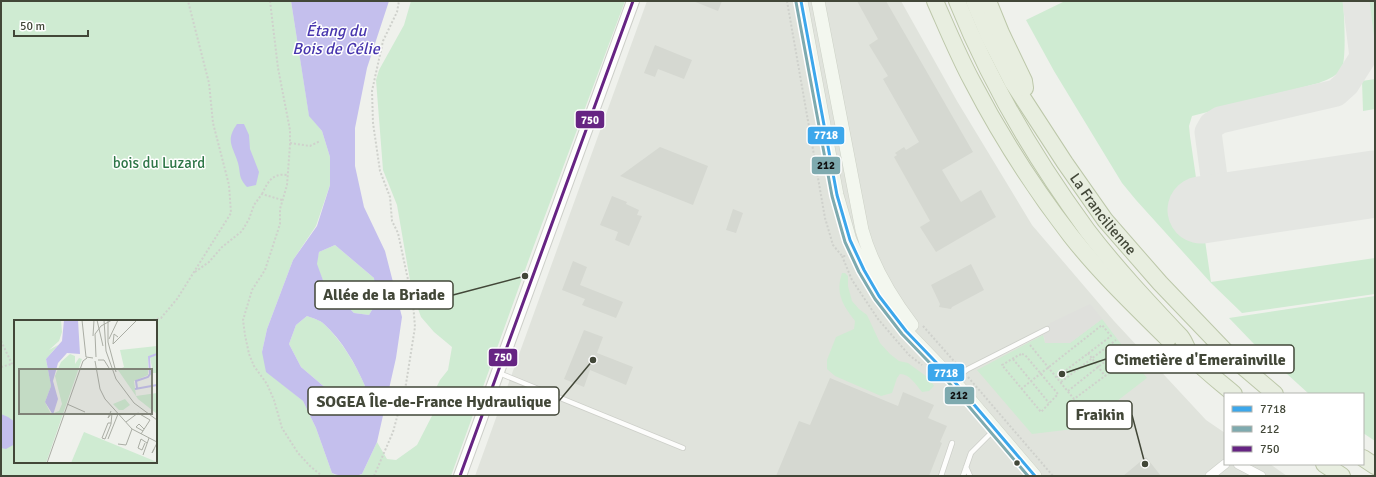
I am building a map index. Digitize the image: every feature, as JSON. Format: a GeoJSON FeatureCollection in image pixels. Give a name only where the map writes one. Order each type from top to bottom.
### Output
{"type":"FeatureCollection","features":[{"type":"Feature","properties":{"kind":"highway"},"geometry":{"type":"LineString","coordinates":[[935,1],[971,80],[1000,132],[1040,195],[1101,272],[1176,347],[1192,357]]}},
{"type":"Feature","properties":{"kind":"highway","name":"La Francilienne"},"geometry":{"type":"LineString","coordinates":[[957,1],[975,43],[1006,107],[1047,173],[1088,230],[1115,263],[1156,311],[1183,339],[1192,357],[1233,393]]}},
{"type":"Feature","properties":{"kind":"highway","name":"La Francilienne"},"geometry":{"type":"LineString","coordinates":[[974,1],[992,43],[1013,83],[1065,163],[1105,220],[1160,283],[1228,354],[1274,393]]}},
{"type":"Feature","properties":{"kind":"highway"},"geometry":{"type":"LineString","coordinates":[[988,1],[1001,33],[1024,81],[1028,104]]}},
{"type":"Feature","properties":{"kind":"highway"},"geometry":{"type":"LineString","coordinates":[[1364,459],[1375,466]]}},
{"type":"Feature","properties":{"kind":"highway"},"geometry":{"type":"LineString","coordinates":[[1326,465],[1342,476]]}},
{"type":"Feature","properties":{"kind":"main road"},"geometry":{"type":"LineString","coordinates":[[801,1],[837,195],[856,253],[872,285],[892,314],[913,339],[958,376]]}},
{"type":"Feature","properties":{"kind":"main road"},"geometry":{"type":"LineString","coordinates":[[818,1],[858,212],[867,248],[883,282],[897,306],[934,353],[958,376],[996,429],[1032,474]]}},
{"type":"Feature","properties":{"kind":"street"},"geometry":{"type":"LineString","coordinates":[[460,476],[633,1]]}},
{"type":"Feature","properties":{"kind":"street"},"geometry":{"type":"LineString","coordinates":[[1210,476],[1224,465]]}},
{"type":"Feature","properties":{"kind":"street"},"geometry":{"type":"LineString","coordinates":[[1240,465],[1261,476]]}},
{"type":"Feature","properties":{"kind":"lane"},"geometry":{"type":"LineString","coordinates":[[958,376],[1047,329]]}},
{"type":"Feature","properties":{"kind":"lane"},"geometry":{"type":"LineString","coordinates":[[498,373],[682,448]]}},
{"type":"Feature","properties":{"kind":"lane"},"geometry":{"type":"LineString","coordinates":[[963,476],[971,453],[996,429]]}},
{"type":"Feature","properties":{"kind":"lane"},"geometry":{"type":"LineString","coordinates":[[948,476],[941,474],[952,443]]}},
{"type":"Feature","properties":{"kind":"lane"},"geometry":{"type":"LineString","coordinates":[[966,466],[970,476]]}},
{"type":"Feature","properties":{"kind":"path"},"geometry":{"type":"LineString","coordinates":[[153,320],[161,318],[177,299],[231,213],[229,185],[213,123],[209,83],[188,1]]}},
{"type":"Feature","properties":{"kind":"path"},"geometry":{"type":"LineString","coordinates":[[270,1],[278,68],[290,130],[288,175],[287,185],[280,209],[280,224],[265,270],[252,290],[243,320],[248,354],[269,389],[274,400],[282,428],[298,453],[322,476]]}},
{"type":"Feature","properties":{"kind":"path"},"geometry":{"type":"LineString","coordinates":[[374,476],[393,432],[406,384],[415,327],[413,303],[398,233],[392,221],[390,197],[380,171],[373,123],[372,91],[383,42],[397,12],[399,1]]}},
{"type":"Feature","properties":{"kind":"path"},"geometry":{"type":"LineString","coordinates":[[787,1],[825,218],[833,245],[842,256],[848,256],[856,253]]}},
{"type":"Feature","properties":{"kind":"path"},"geometry":{"type":"LineString","coordinates":[[290,143],[310,146],[320,141]]}},
{"type":"Feature","properties":{"kind":"path"},"geometry":{"type":"LineString","coordinates":[[194,273],[209,262],[222,247],[242,231],[249,219],[254,205],[268,182],[280,174],[288,175]]}},
{"type":"Feature","properties":{"kind":"path"},"geometry":{"type":"LineString","coordinates":[[262,194],[282,200]]}},
{"type":"Feature","properties":{"kind":"path"},"geometry":{"type":"LineString","coordinates":[[919,321],[958,376],[1053,476]]}},
{"type":"Feature","properties":{"kind":"path"},"geometry":{"type":"LineString","coordinates":[[1022,388],[1102,325],[1111,336],[1057,377]]}},
{"type":"Feature","properties":{"kind":"path"},"geometry":{"type":"LineString","coordinates":[[1026,339],[1074,399],[1128,358]]}},
{"type":"Feature","properties":{"kind":"path"},"geometry":{"type":"LineString","coordinates":[[1,340],[12,364],[1,367]]}},
{"type":"Feature","properties":{"kind":"path"},"geometry":{"type":"LineString","coordinates":[[1061,382],[1116,340]]}},
{"type":"Feature","properties":{"kind":"path"},"geometry":{"type":"LineString","coordinates":[[1068,390],[1122,348]]}},
{"type":"Feature","properties":{"kind":"path"},"geometry":{"type":"LineString","coordinates":[[1088,353],[1105,376]]}},
{"type":"Feature","properties":{"kind":"path"},"geometry":{"type":"LineString","coordinates":[[1019,355],[1025,355],[1058,394],[1041,412],[1002,365],[1013,359],[1019,355]]}},
{"type":"Feature","properties":{"kind":"path"},"geometry":{"type":"LineString","coordinates":[[1013,359],[1049,403]]}},
{"type":"Feature","properties":{"kind":"shaded area"},"geometry":{"type":"Polygon","coordinates":[[[647,1],[901,1],[957,101],[1032,225],[1114,321],[1206,420],[1224,432],[1224,465],[1271,465],[1287,476],[475,476],[647,1]]]}},
{"type":"Feature","properties":{"kind":"shaded area"},"geometry":{"type":"Polygon","coordinates":[[[1090,304],[1102,319],[1070,343],[1045,343],[1045,338],[1043,335],[1050,323],[1090,304]]]}},
{"type":"Feature","properties":{"kind":"green space","name":"bois du Luzard"},"geometry":{"type":"Polygon","coordinates":[[[1,1],[291,1],[309,115],[322,131],[330,157],[330,185],[316,226],[293,260],[267,329],[262,352],[285,386],[303,401],[316,428],[332,473],[337,476],[1,476],[1,1]]]}},
{"type":"Feature","properties":{"kind":"green space"},"geometry":{"type":"Polygon","coordinates":[[[411,1],[625,1],[533,248],[451,476],[358,476],[362,474],[377,442],[387,459],[396,460],[417,445],[436,408],[433,394],[440,380],[448,370],[452,347],[434,332],[421,317],[412,292],[397,205],[383,170],[376,80],[379,70],[404,25],[411,1]]]}},
{"type":"Feature","properties":{"kind":"green space"},"geometry":{"type":"Polygon","coordinates":[[[1065,1],[1343,1],[1345,37],[1344,58],[1341,70],[1336,75],[1319,83],[1192,116],[1189,126],[1190,136],[1211,282],[1375,258],[1375,294],[1242,313],[1211,283],[1122,183],[1054,71],[1026,20],[1065,1]]]}},
{"type":"Feature","properties":{"kind":"green space"},"geometry":{"type":"Polygon","coordinates":[[[1367,1],[1375,1],[1375,38],[1372,36],[1367,1]]]}},
{"type":"Feature","properties":{"kind":"green space"},"geometry":{"type":"Polygon","coordinates":[[[1375,79],[1375,109],[1363,111],[1362,81],[1375,79]]]}},
{"type":"Feature","properties":{"kind":"green space"},"geometry":{"type":"Polygon","coordinates":[[[335,245],[374,278],[376,303],[369,315],[354,313],[324,283],[316,264],[319,252],[335,245]]]}},
{"type":"Feature","properties":{"kind":"green space"},"geometry":{"type":"Polygon","coordinates":[[[842,273],[845,273],[848,276],[848,286],[852,301],[867,315],[880,343],[899,361],[908,363],[930,379],[934,386],[929,391],[922,392],[910,378],[904,374],[900,374],[897,378],[892,393],[881,396],[835,376],[827,369],[827,360],[836,337],[854,329],[855,321],[841,299],[839,287],[842,273]]]}},
{"type":"Feature","properties":{"kind":"green space"},"geometry":{"type":"Polygon","coordinates":[[[1375,296],[1375,441],[1364,434],[1364,393],[1308,393],[1254,344],[1229,318],[1375,296]]]}},
{"type":"Feature","properties":{"kind":"green space"},"geometry":{"type":"Polygon","coordinates":[[[307,316],[320,321],[331,331],[343,346],[357,370],[365,386],[351,398],[335,396],[301,367],[289,344],[296,325],[307,316]]]}},
{"type":"Feature","properties":{"kind":"green space"},"geometry":{"type":"Polygon","coordinates":[[[1102,319],[1147,378],[1082,428],[1032,434],[977,370],[1043,335],[1045,343],[1070,343],[1102,319]]]}},
{"type":"Feature","properties":{"kind":"water","name":"Étang du Bois de Célie"},"geometry":{"type":"Polygon","coordinates":[[[291,1],[389,1],[367,68],[355,128],[355,166],[364,207],[385,251],[402,317],[396,358],[377,442],[362,474],[355,476],[343,476],[332,473],[316,428],[303,401],[266,372],[262,352],[267,329],[293,260],[317,226],[330,185],[330,157],[322,131],[309,116],[291,1]],[[335,245],[319,252],[317,264],[324,283],[354,313],[369,315],[376,303],[374,278],[335,245]],[[307,316],[296,325],[289,344],[301,367],[335,396],[351,398],[365,386],[348,353],[331,330],[320,321],[307,316]]]}},
{"type":"Feature","properties":{"kind":"water"},"geometry":{"type":"Polygon","coordinates":[[[237,124],[244,124],[249,135],[250,149],[259,172],[256,185],[247,187],[241,178],[238,163],[231,144],[231,135],[237,124]]]}},
{"type":"Feature","properties":{"kind":"water"},"geometry":{"type":"Polygon","coordinates":[[[1,414],[14,421],[14,445],[6,449],[1,448],[1,414]]]}},
{"type":"Feature","properties":{"kind":"building"},"geometry":{"type":"Polygon","coordinates":[[[693,1],[722,1],[718,11],[693,1]]]}},
{"type":"Feature","properties":{"kind":"building"},"geometry":{"type":"Polygon","coordinates":[[[857,1],[886,1],[973,152],[942,170],[961,202],[981,190],[996,217],[936,252],[920,227],[930,221],[894,157],[897,155],[895,153],[904,147],[906,150],[919,142],[883,79],[888,76],[869,45],[878,39],[857,1]]]}},
{"type":"Feature","properties":{"kind":"building"},"geometry":{"type":"Polygon","coordinates":[[[655,45],[692,60],[684,79],[658,69],[655,77],[644,73],[655,45]]]}},
{"type":"Feature","properties":{"kind":"building"},"geometry":{"type":"Polygon","coordinates":[[[660,147],[708,166],[693,205],[620,176],[660,147]]]}},
{"type":"Feature","properties":{"kind":"building"},"geometry":{"type":"Polygon","coordinates":[[[612,196],[627,202],[626,204],[639,210],[637,215],[642,216],[629,246],[615,240],[618,232],[600,225],[612,196]]]}},
{"type":"Feature","properties":{"kind":"building"},"geometry":{"type":"Polygon","coordinates":[[[733,209],[743,213],[736,233],[726,230],[733,209]]]}},
{"type":"Feature","properties":{"kind":"building"},"geometry":{"type":"Polygon","coordinates":[[[573,261],[587,267],[580,285],[623,302],[616,318],[582,305],[585,299],[562,290],[573,261]]]}},
{"type":"Feature","properties":{"kind":"building"},"geometry":{"type":"Polygon","coordinates":[[[971,264],[984,290],[952,307],[951,309],[939,307],[940,304],[931,285],[971,264]]]}},
{"type":"Feature","properties":{"kind":"building"},"geometry":{"type":"Polygon","coordinates":[[[584,330],[603,337],[597,353],[633,367],[626,385],[590,370],[584,387],[564,379],[584,330]]]}},
{"type":"Feature","properties":{"kind":"building"},"geometry":{"type":"Polygon","coordinates":[[[830,378],[898,406],[903,392],[934,405],[928,418],[947,426],[929,476],[776,476],[799,421],[810,425],[830,378]]]}},
{"type":"Feature","properties":{"kind":"building"},"geometry":{"type":"Polygon","coordinates":[[[1146,457],[1161,476],[1123,476],[1146,457]]]}},
{"type":"Feature","properties":{"kind":"taxiway"},"geometry":{"type":"LineString","coordinates":[[1218,207],[1208,132],[1212,125],[1220,120],[1336,93],[1346,84],[1363,57],[1356,1]]}},
{"type":"Feature","properties":{"kind":"runway"},"geometry":{"type":"LineString","coordinates":[[1201,210],[1375,184]]}},
{"type":"Feature","properties":{"kind":"transit line","name":"750"},"geometry":{"type":"LineString","coordinates":[[460,476],[633,1]]}},
{"type":"Feature","properties":{"kind":"transit line","name":"7718"},"geometry":{"type":"LineString","coordinates":[[801,1],[837,195],[850,240],[864,270],[879,296],[906,331],[953,380],[1035,476]]}},
{"type":"Feature","properties":{"kind":"transit line","name":"212"},"geometry":{"type":"LineString","coordinates":[[796,2],[832,196],[845,242],[859,272],[875,299],[902,334],[949,383],[1028,476]]}},
{"type":"Feature","properties":{"kind":"place","name":"Allée de la Briade"},"geometry":{"type":"Point","coordinates":[525,276]}},
{"type":"Feature","properties":{"kind":"place","name":"SOGEA Île-de-France Hydraulique"},"geometry":{"type":"Point","coordinates":[593,360]}},
{"type":"Feature","properties":{"kind":"place","name":"Cimetière d'Emerainville"},"geometry":{"type":"Point","coordinates":[1062,374]}},
{"type":"Feature","properties":{"kind":"place","name":"Fraikin"},"geometry":{"type":"Point","coordinates":[1145,464]}}]}
